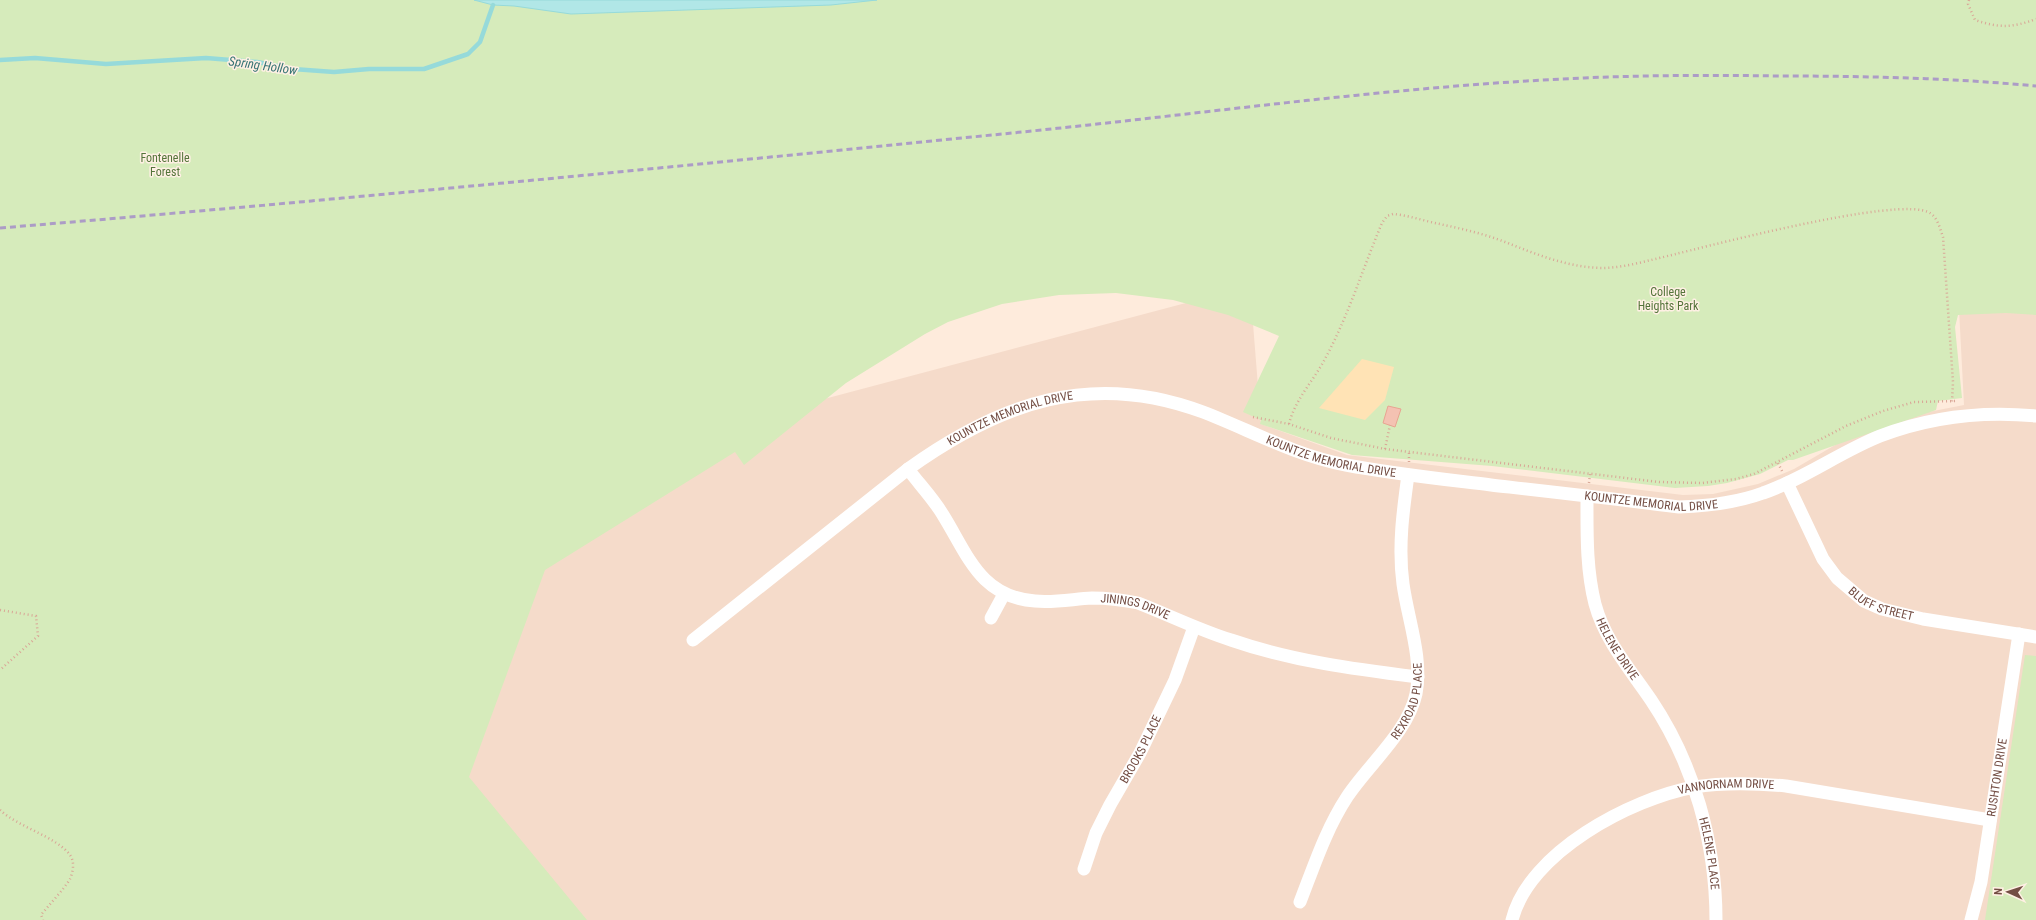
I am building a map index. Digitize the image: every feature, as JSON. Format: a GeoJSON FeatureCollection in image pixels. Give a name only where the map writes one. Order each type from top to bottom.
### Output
{"type":"FeatureCollection","features":[{"type":"Feature","properties":{"kind":"street","name":"KOUNTZE MEMORIAL DRIVE"},"geometry":{"type":"LineString","coordinates":[[693,640],[908,469],[953,438],[991,418],[1046,400],[1096,394],[1132,396],[1184,406],[1274,444],[1309,456],[1346,465],[1408,475],[1679,507],[1746,499],[1787,483],[1860,444],[1902,428],[1924,422],[1971,415],[2009,414],[2036,416]]}},
{"type":"Feature","properties":{"kind":"street","name":"JININGS DRIVE"},"geometry":{"type":"LineString","coordinates":[[908,469],[942,513],[971,564],[992,587],[1004,594],[1035,601],[1094,598],[1122,600],[1156,610],[1194,628],[1288,657],[1335,666],[1418,676]]}},
{"type":"Feature","properties":{"kind":"street","name":"REXROAD PLACE"},"geometry":{"type":"LineString","coordinates":[[1300,902],[1334,819],[1358,780],[1401,727],[1410,711],[1416,695],[1418,676],[1416,654],[1403,583],[1401,558],[1403,511],[1408,475]]}},
{"type":"Feature","properties":{"kind":"street","name":"BLUFF STREET"},"geometry":{"type":"LineString","coordinates":[[1787,483],[1823,559],[1837,578],[1864,601],[1882,609],[1911,616],[2036,637]]}},
{"type":"Feature","properties":{"kind":"street","name":"HELENE DRIVE"},"geometry":{"type":"LineString","coordinates":[[1588,496],[1588,553],[1595,604],[1604,628],[1616,651],[1651,700],[1666,725],[1694,787]]}},
{"type":"Feature","properties":{"kind":"street"},"geometry":{"type":"LineString","coordinates":[[991,618],[1004,594]]}},
{"type":"Feature","properties":{"kind":"street","name":"BROOKS PLACE"},"geometry":{"type":"LineString","coordinates":[[1084,869],[1096,833],[1110,805],[1140,753],[1175,680],[1194,628]]}},
{"type":"Feature","properties":{"kind":"street","name":"RUSHTON DRIVE"},"geometry":{"type":"LineString","coordinates":[[1971,920],[1981,882],[2019,634]]}},
{"type":"Feature","properties":{"kind":"street","name":"VANNORNAM DRIVE"},"geometry":{"type":"LineString","coordinates":[[1512,920],[1519,900],[1526,888],[1554,857],[1573,841],[1623,811],[1663,796],[1694,787],[1749,784],[1786,786],[1990,820]]}},
{"type":"Feature","properties":{"kind":"street","name":"HELENE PLACE"},"geometry":{"type":"LineString","coordinates":[[1694,787],[1709,846],[1714,878],[1716,920]]}},
{"type":"Feature","properties":{"kind":"path"},"geometry":{"type":"LineString","coordinates":[[1969,0],[1968,4],[1975,20],[1994,26],[2018,26],[2036,19]]}},
{"type":"Feature","properties":{"kind":"path"},"geometry":{"type":"LineString","coordinates":[[1922,210],[1930,213],[1936,218],[1942,237],[1953,374],[1952,402],[1927,401],[1902,405],[1846,426],[1754,474],[1736,479],[1702,483],[1659,482],[1385,449],[1331,438],[1289,424],[1295,407],[1314,378],[1339,332],[1382,223],[1387,216],[1401,215],[1480,234],[1553,260],[1581,266],[1602,268],[1622,266],[1750,236],[1866,213],[1922,210]]}},
{"type":"Feature","properties":{"kind":"path"},"geometry":{"type":"LineString","coordinates":[[1385,449],[1390,425]]}},
{"type":"Feature","properties":{"kind":"path"},"geometry":{"type":"LineString","coordinates":[[0,610],[36,616],[38,636],[0,670]]}},
{"type":"Feature","properties":{"kind":"path"},"geometry":{"type":"LineString","coordinates":[[0,810],[65,850],[71,856],[73,870],[69,880],[41,915],[43,920]]}},
{"type":"Feature","properties":{"kind":"shaded area"},"geometry":{"type":"Polygon","coordinates":[[[1250,286],[1261,424],[1347,455],[1683,495],[1713,494],[1758,484],[1794,469],[1842,441],[1918,414],[1964,405],[1959,309],[2036,312],[2036,920],[290,920],[609,456],[1250,286]]]}},
{"type":"Feature","properties":{"kind":"green space"},"geometry":{"type":"Polygon","coordinates":[[[0,0],[2036,0],[2036,315],[2006,313],[1958,315],[1955,327],[1962,398],[1938,401],[1936,410],[1793,460],[1788,460],[1760,474],[1727,483],[1675,488],[1492,466],[1352,455],[1260,424],[1261,420],[1243,412],[1279,336],[1228,315],[1173,300],[1116,293],[1059,295],[1002,304],[948,322],[925,334],[846,383],[744,465],[735,452],[545,570],[469,777],[587,920],[0,920],[0,0]]]}},
{"type":"Feature","properties":{"kind":"green space"},"geometry":{"type":"Polygon","coordinates":[[[2025,655],[2036,656],[2036,920],[1985,920],[2025,655]]]}},
{"type":"Feature","properties":{"kind":"sand"},"geometry":{"type":"Polygon","coordinates":[[[1362,359],[1394,367],[1385,400],[1365,420],[1319,408],[1362,359]]]}},
{"type":"Feature","properties":{"kind":"water"},"geometry":{"type":"Polygon","coordinates":[[[474,0],[877,0],[831,5],[571,14],[514,6],[493,5],[474,0]]]}},
{"type":"Feature","properties":{"kind":"building"},"geometry":{"type":"Polygon","coordinates":[[[1388,406],[1401,409],[1395,427],[1383,423],[1388,406]]]}},
{"type":"Feature","properties":{"kind":"waterway","name":"Spring Hollow"},"geometry":{"type":"LineString","coordinates":[[0,60],[35,58],[106,64],[206,58],[257,62],[293,69],[334,72],[369,69],[424,69],[468,54],[480,42],[493,5]]}},
{"type":"Feature","properties":{"kind":"railway"},"geometry":{"type":"LineString","coordinates":[[0,228],[256,206],[639,170],[1092,125],[1303,101],[1443,87],[1514,82],[1584,78],[1707,75],[1940,79],[2036,86]]}},
{"type":"Feature","properties":{"kind":"park label","name":"Fontenelle Forest"},"geometry":{"type":"Point","coordinates":[165,165]}},
{"type":"Feature","properties":{"kind":"park label","name":"College Heights Park"},"geometry":{"type":"Point","coordinates":[1668,299]}}]}
